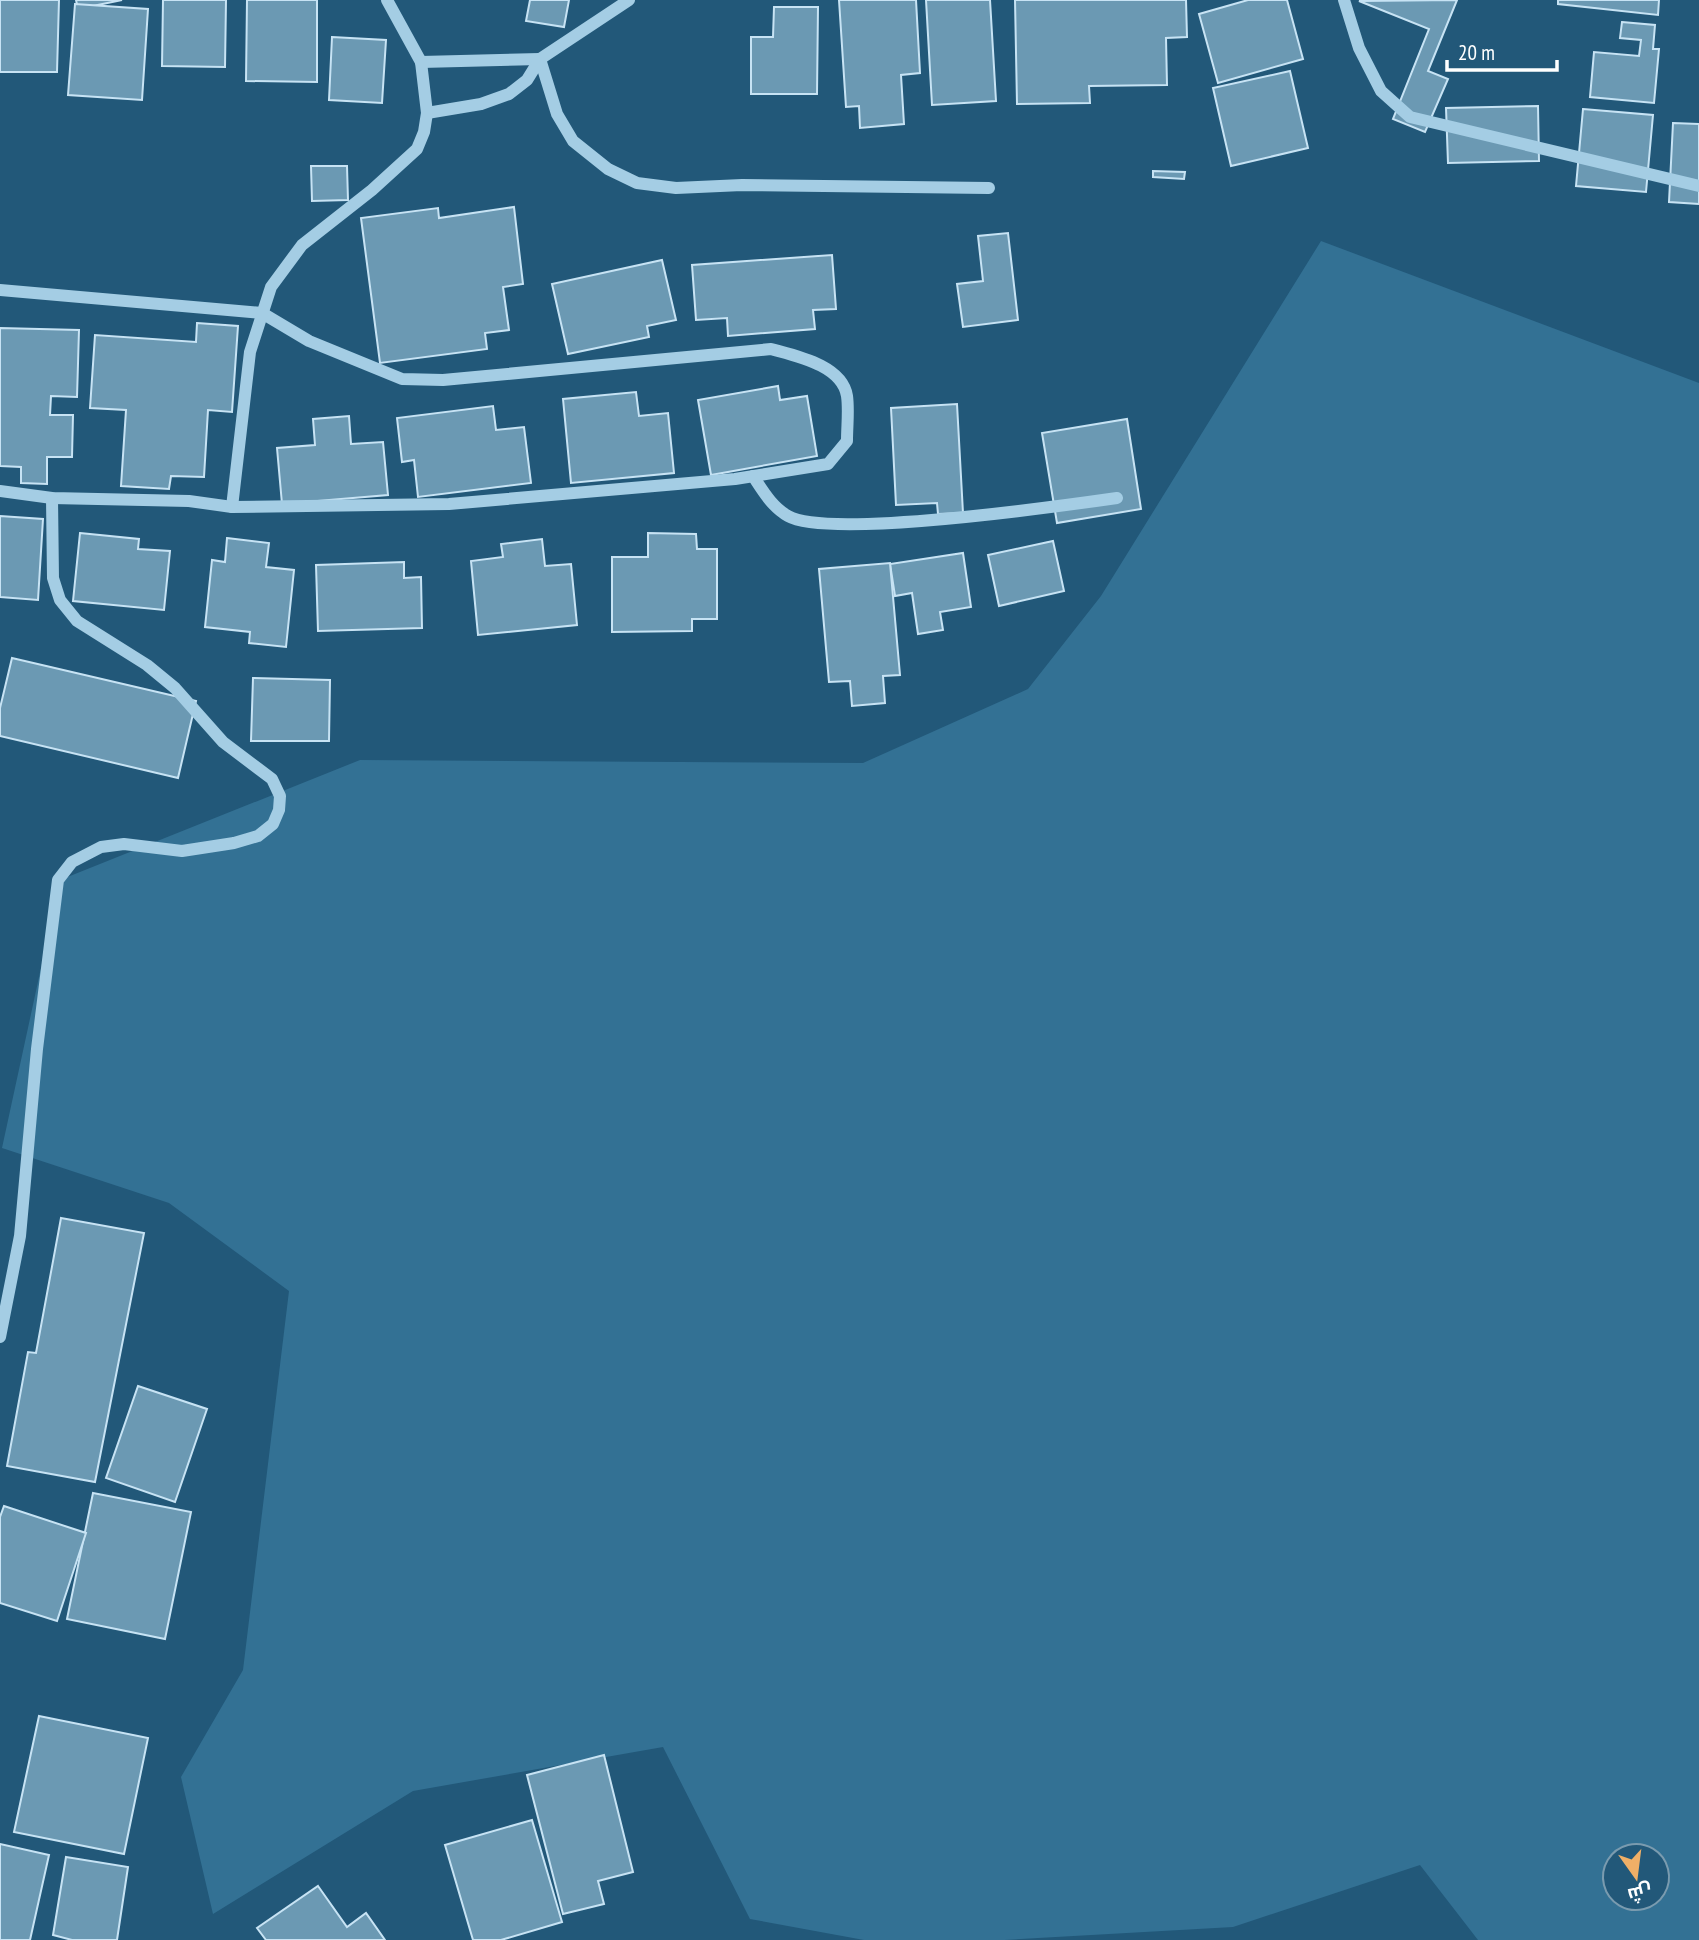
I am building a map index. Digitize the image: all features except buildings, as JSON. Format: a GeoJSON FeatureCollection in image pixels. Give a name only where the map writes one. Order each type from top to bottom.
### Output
{"type":"FeatureCollection","features":[{"type":"Feature","properties":{"kind":"street"},"geometry":{"type":"LineString","coordinates":[[232,507],[250,352],[271,287],[302,245],[372,190],[417,149],[424,132],[427,113],[421,62],[387,0]]}},
{"type":"Feature","properties":{"kind":"street"},"geometry":{"type":"LineString","coordinates":[[427,113],[481,104],[509,93],[527,80],[540,59],[629,0]]}},
{"type":"Feature","properties":{"kind":"street"},"geometry":{"type":"LineString","coordinates":[[1344,0],[1359,48],[1381,91],[1410,117],[1699,186]]}},
{"type":"Feature","properties":{"kind":"street"},"geometry":{"type":"LineString","coordinates":[[421,62],[540,59]]}},
{"type":"Feature","properties":{"kind":"street"},"geometry":{"type":"LineString","coordinates":[[540,59],[557,114],[573,141],[608,169],[637,183],[676,188],[742,185],[989,188]]}},
{"type":"Feature","properties":{"kind":"street"},"geometry":{"type":"LineString","coordinates":[[0,290],[262,313],[309,341],[402,379],[443,380],[771,349],[816,361],[847,393],[847,441],[843,450],[828,464],[753,476],[449,504],[232,507],[189,501],[51,498],[0,491]]}},
{"type":"Feature","properties":{"kind":"street"},"geometry":{"type":"LineString","coordinates":[[753,476],[772,503],[790,517],[843,526],[1051,508],[1116,498]]}},
{"type":"Feature","properties":{"kind":"street"},"geometry":{"type":"LineString","coordinates":[[0,1338],[20,1236],[37,1049],[58,880],[72,862],[101,847],[124,844],[181,851],[234,843],[258,836],[273,824],[279,810],[280,796],[272,779],[223,742],[166,680],[77,621],[60,600],[53,578],[51,498]]}},
{"type":"Feature","properties":{"kind":"shaded area"},"geometry":{"type":"Polygon","coordinates":[[[1321,241],[1699,383],[1699,1940],[1478,1940],[1420,1865],[1233,1927],[1004,1940],[864,1940],[750,1919],[663,1747],[413,1791],[213,1914],[181,1777],[243,1670],[289,1291],[169,1203],[2,1148],[60,880],[360,760],[863,763],[1028,689],[1101,596],[1321,241]]]}}]}
